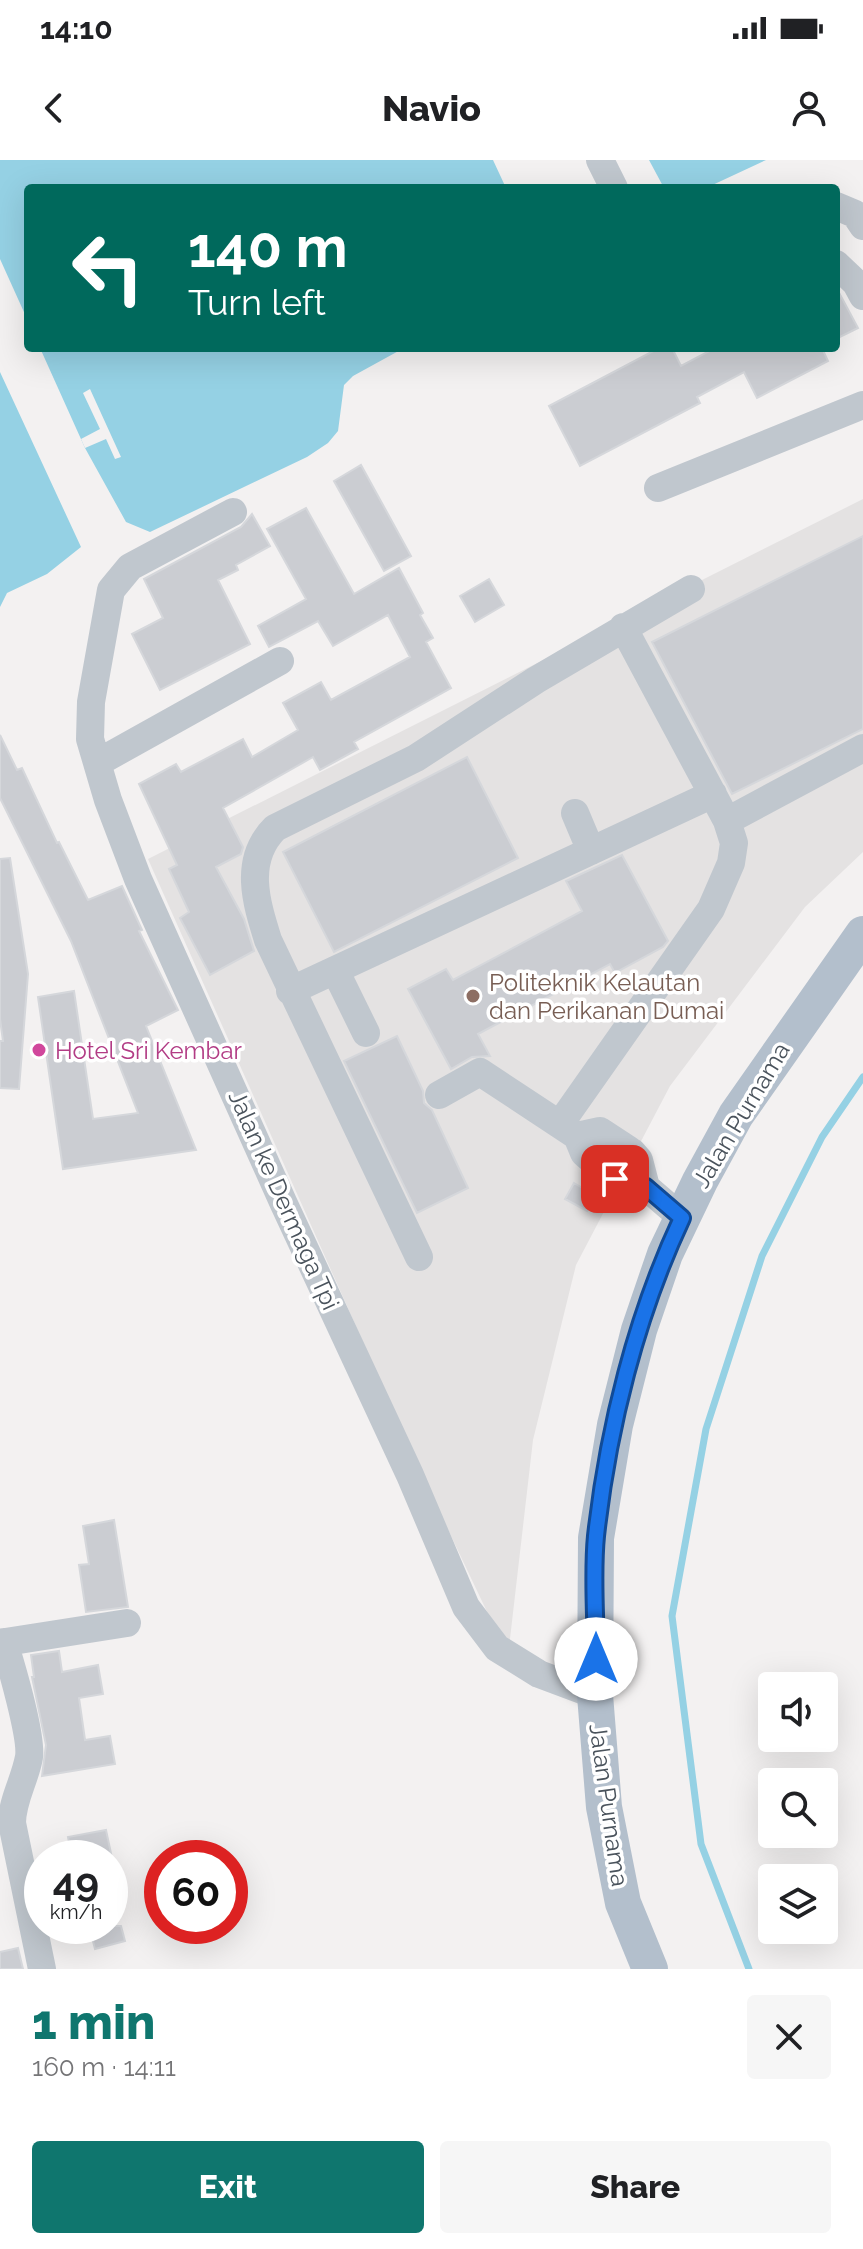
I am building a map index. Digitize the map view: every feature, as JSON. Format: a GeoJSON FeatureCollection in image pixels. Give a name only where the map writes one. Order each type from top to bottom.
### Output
{"type":"FeatureCollection","features":[{"type":"Feature","properties":{"kind":"main road","name":"Jalan Purnama"},"geometry":{"type":"LineString","coordinates":[[650,1969],[623,1903],[604,1807],[595,1695],[596,1538],[615,1425],[639,1330],[665,1254],[682,1218],[736,1115],[863,934]]}},
{"type":"Feature","properties":{"kind":"street"},"geometry":{"type":"LineString","coordinates":[[600,160],[612,184]]}},
{"type":"Feature","properties":{"kind":"street"},"geometry":{"type":"LineString","coordinates":[[840,208],[855,214],[863,226]]}},
{"type":"Feature","properties":{"kind":"street"},"geometry":{"type":"LineString","coordinates":[[840,268],[856,283],[863,296]]}},
{"type":"Feature","properties":{"kind":"street"},"geometry":{"type":"LineString","coordinates":[[658,488],[863,405]]}},
{"type":"Feature","properties":{"kind":"street","name":"Jalan ke Dermaga Tpi"},"geometry":{"type":"LineString","coordinates":[[233,512],[130,567],[111,590],[91,702],[90,739],[97,763],[138,879],[410,1475],[466,1607],[497,1648],[539,1674],[595,1695]]}},
{"type":"Feature","properties":{"kind":"street"},"geometry":{"type":"LineString","coordinates":[[419,1257],[268,940],[254,886],[255,866],[265,838],[275,828],[416,758],[623,627],[691,589]]}},
{"type":"Feature","properties":{"kind":"street"},"geometry":{"type":"LineString","coordinates":[[569,1130],[711,909],[731,863],[734,843],[727,821],[623,627]]}},
{"type":"Feature","properties":{"kind":"street"},"geometry":{"type":"LineString","coordinates":[[97,763],[280,661]]}},
{"type":"Feature","properties":{"kind":"street"},"geometry":{"type":"LineString","coordinates":[[727,821],[863,748]]}},
{"type":"Feature","properties":{"kind":"street"},"geometry":{"type":"LineString","coordinates":[[290,991],[713,794]]}},
{"type":"Feature","properties":{"kind":"street"},"geometry":{"type":"LineString","coordinates":[[575,813],[591,851]]}},
{"type":"Feature","properties":{"kind":"street"},"geometry":{"type":"LineString","coordinates":[[335,970],[366,1033]]}},
{"type":"Feature","properties":{"kind":"street"},"geometry":{"type":"LineString","coordinates":[[439,1095],[480,1072],[569,1130],[584,1153],[613,1178],[620,1183],[646,1187],[682,1218]]}},
{"type":"Feature","properties":{"kind":"street"},"geometry":{"type":"LineString","coordinates":[[569,1130],[600,1131],[631,1151],[639,1160],[646,1187]]}},
{"type":"Feature","properties":{"kind":"street"},"geometry":{"type":"LineString","coordinates":[[42,1969],[12,1823],[12,1812],[29,1755],[14,1675],[2,1643],[127,1623]]}},
{"type":"Feature","properties":{"kind":"shaded area","name":"Politeknik Kelautan dan Perikanan Dumai"},"geometry":{"type":"Polygon","coordinates":[[[863,499],[863,852],[805,907],[670,1086],[576,1265],[533,1440],[508,1656],[424,1479],[148,859],[863,499]]]}},
{"type":"Feature","properties":{"kind":"water"},"geometry":{"type":"Polygon","coordinates":[[[0,160],[493,160],[504,184],[24,184],[24,312],[0,259],[0,160]]]}},
{"type":"Feature","properties":{"kind":"water"},"geometry":{"type":"Polygon","coordinates":[[[649,160],[766,160],[715,184],[662,184],[649,160]]]}},
{"type":"Feature","properties":{"kind":"water"},"geometry":{"type":"Polygon","coordinates":[[[42,352],[397,352],[353,376],[344,385],[338,431],[328,443],[307,457],[150,532],[126,522],[85,448],[42,352]]]}},
{"type":"Feature","properties":{"kind":"water"},"geometry":{"type":"Polygon","coordinates":[[[0,372],[81,547],[47,574],[7,593],[0,607],[0,372]]]}},
{"type":"Feature","properties":{"kind":"pier"},"geometry":{"type":"Polygon","coordinates":[[[90,389],[121,457],[115,459],[106,439],[85,448],[81,439],[100,429],[83,393],[90,389]]]}},
{"type":"Feature","properties":{"kind":"building"},"geometry":{"type":"Polygon","coordinates":[[[840,294],[858,328],[840,337],[840,294]]]}},
{"type":"Feature","properties":{"kind":"building"},"geometry":{"type":"Polygon","coordinates":[[[651,352],[674,352],[681,366],[707,352],[824,352],[828,361],[757,398],[744,372],[697,397],[700,403],[580,466],[549,406],[651,352]]]}},
{"type":"Feature","properties":{"kind":"building"},"geometry":{"type":"Polygon","coordinates":[[[361,465],[411,556],[384,571],[334,481],[361,465]]]}},
{"type":"Feature","properties":{"kind":"building"},"geometry":{"type":"Polygon","coordinates":[[[306,508],[354,594],[399,568],[433,638],[426,642],[451,688],[354,742],[358,749],[320,770],[313,757],[223,808],[243,847],[241,854],[216,867],[244,919],[254,951],[210,975],[180,918],[189,912],[169,869],[177,865],[139,784],[176,764],[181,772],[243,739],[252,757],[298,730],[283,703],[321,682],[331,700],[410,657],[388,615],[333,646],[318,621],[269,647],[258,626],[306,599],[267,529],[306,508]]]}},
{"type":"Feature","properties":{"kind":"building"},"geometry":{"type":"Polygon","coordinates":[[[252,514],[270,546],[236,565],[238,570],[218,580],[250,644],[160,690],[132,634],[163,618],[144,579],[241,527],[252,514]]]}},
{"type":"Feature","properties":{"kind":"building"},"geometry":{"type":"Polygon","coordinates":[[[863,536],[863,729],[732,794],[652,642],[863,536]]]}},
{"type":"Feature","properties":{"kind":"building"},"geometry":{"type":"Polygon","coordinates":[[[489,579],[504,605],[475,622],[460,596],[489,579]]]}},
{"type":"Feature","properties":{"kind":"building"},"geometry":{"type":"Polygon","coordinates":[[[0,735],[17,770],[22,768],[88,900],[122,886],[142,930],[139,931],[178,1010],[146,1026],[196,1150],[63,1169],[38,997],[74,991],[93,1119],[138,1113],[71,941],[0,798],[0,735]]]}},
{"type":"Feature","properties":{"kind":"building"},"geometry":{"type":"Polygon","coordinates":[[[467,757],[518,858],[334,952],[283,852],[467,757]]]}},
{"type":"Feature","properties":{"kind":"building"},"geometry":{"type":"Polygon","coordinates":[[[622,855],[668,941],[663,947],[615,973],[610,964],[478,1034],[490,1056],[472,1057],[451,1069],[408,989],[446,969],[453,980],[582,911],[566,881],[622,855]]]}},
{"type":"Feature","properties":{"kind":"building"},"geometry":{"type":"Polygon","coordinates":[[[10,858],[28,974],[19,1089],[0,1088],[0,1041],[3,1041],[0,1019],[0,859],[10,858]]]}},
{"type":"Feature","properties":{"kind":"building"},"geometry":{"type":"Polygon","coordinates":[[[397,1036],[423,1091],[424,1103],[432,1110],[468,1188],[417,1213],[344,1061],[397,1036]]]}},
{"type":"Feature","properties":{"kind":"building"},"geometry":{"type":"Polygon","coordinates":[[[574,1183],[596,1196],[587,1211],[565,1199],[574,1183]]]}},
{"type":"Feature","properties":{"kind":"building"},"geometry":{"type":"Polygon","coordinates":[[[114,1520],[128,1607],[86,1612],[79,1565],[89,1564],[83,1526],[114,1520]]]}},
{"type":"Feature","properties":{"kind":"building"},"geometry":{"type":"Polygon","coordinates":[[[59,1651],[62,1672],[98,1665],[103,1694],[79,1698],[85,1740],[110,1736],[115,1764],[42,1776],[46,1745],[32,1677],[31,1655],[59,1651]]]}},
{"type":"Feature","properties":{"kind":"building"},"geometry":{"type":"Polygon","coordinates":[[[106,1830],[108,1840],[69,1840],[68,1837],[106,1830]]]}},
{"type":"Feature","properties":{"kind":"building"},"geometry":{"type":"Polygon","coordinates":[[[94,1944],[114,1944],[95,1949],[94,1944]]]}},
{"type":"Feature","properties":{"kind":"building"},"geometry":{"type":"Polygon","coordinates":[[[18,1948],[23,1969],[0,1969],[0,1952],[18,1948]]]}},
{"type":"Feature","properties":{"kind":"waterway"},"geometry":{"type":"LineString","coordinates":[[749,1969],[701,1844],[672,1616],[706,1429],[762,1256],[822,1137],[863,1077]]}},
{"type":"Feature","properties":{"kind":"place","name":"Politeknik Kelautan dan Perikanan Dumai"},"geometry":{"type":"Point","coordinates":[473,996]}},
{"type":"Feature","properties":{"kind":"place","name":"Hotel Sri Kembar"},"geometry":{"type":"Point","coordinates":[39,1050]}},
{"type":"Feature","properties":{"kind":"route"},"geometry":{"type":"LineString","coordinates":[[596,1659],[596,1538],[615,1425],[639,1330],[665,1254],[682,1218],[646,1187],[620,1183],[615,1179]]}}]}
